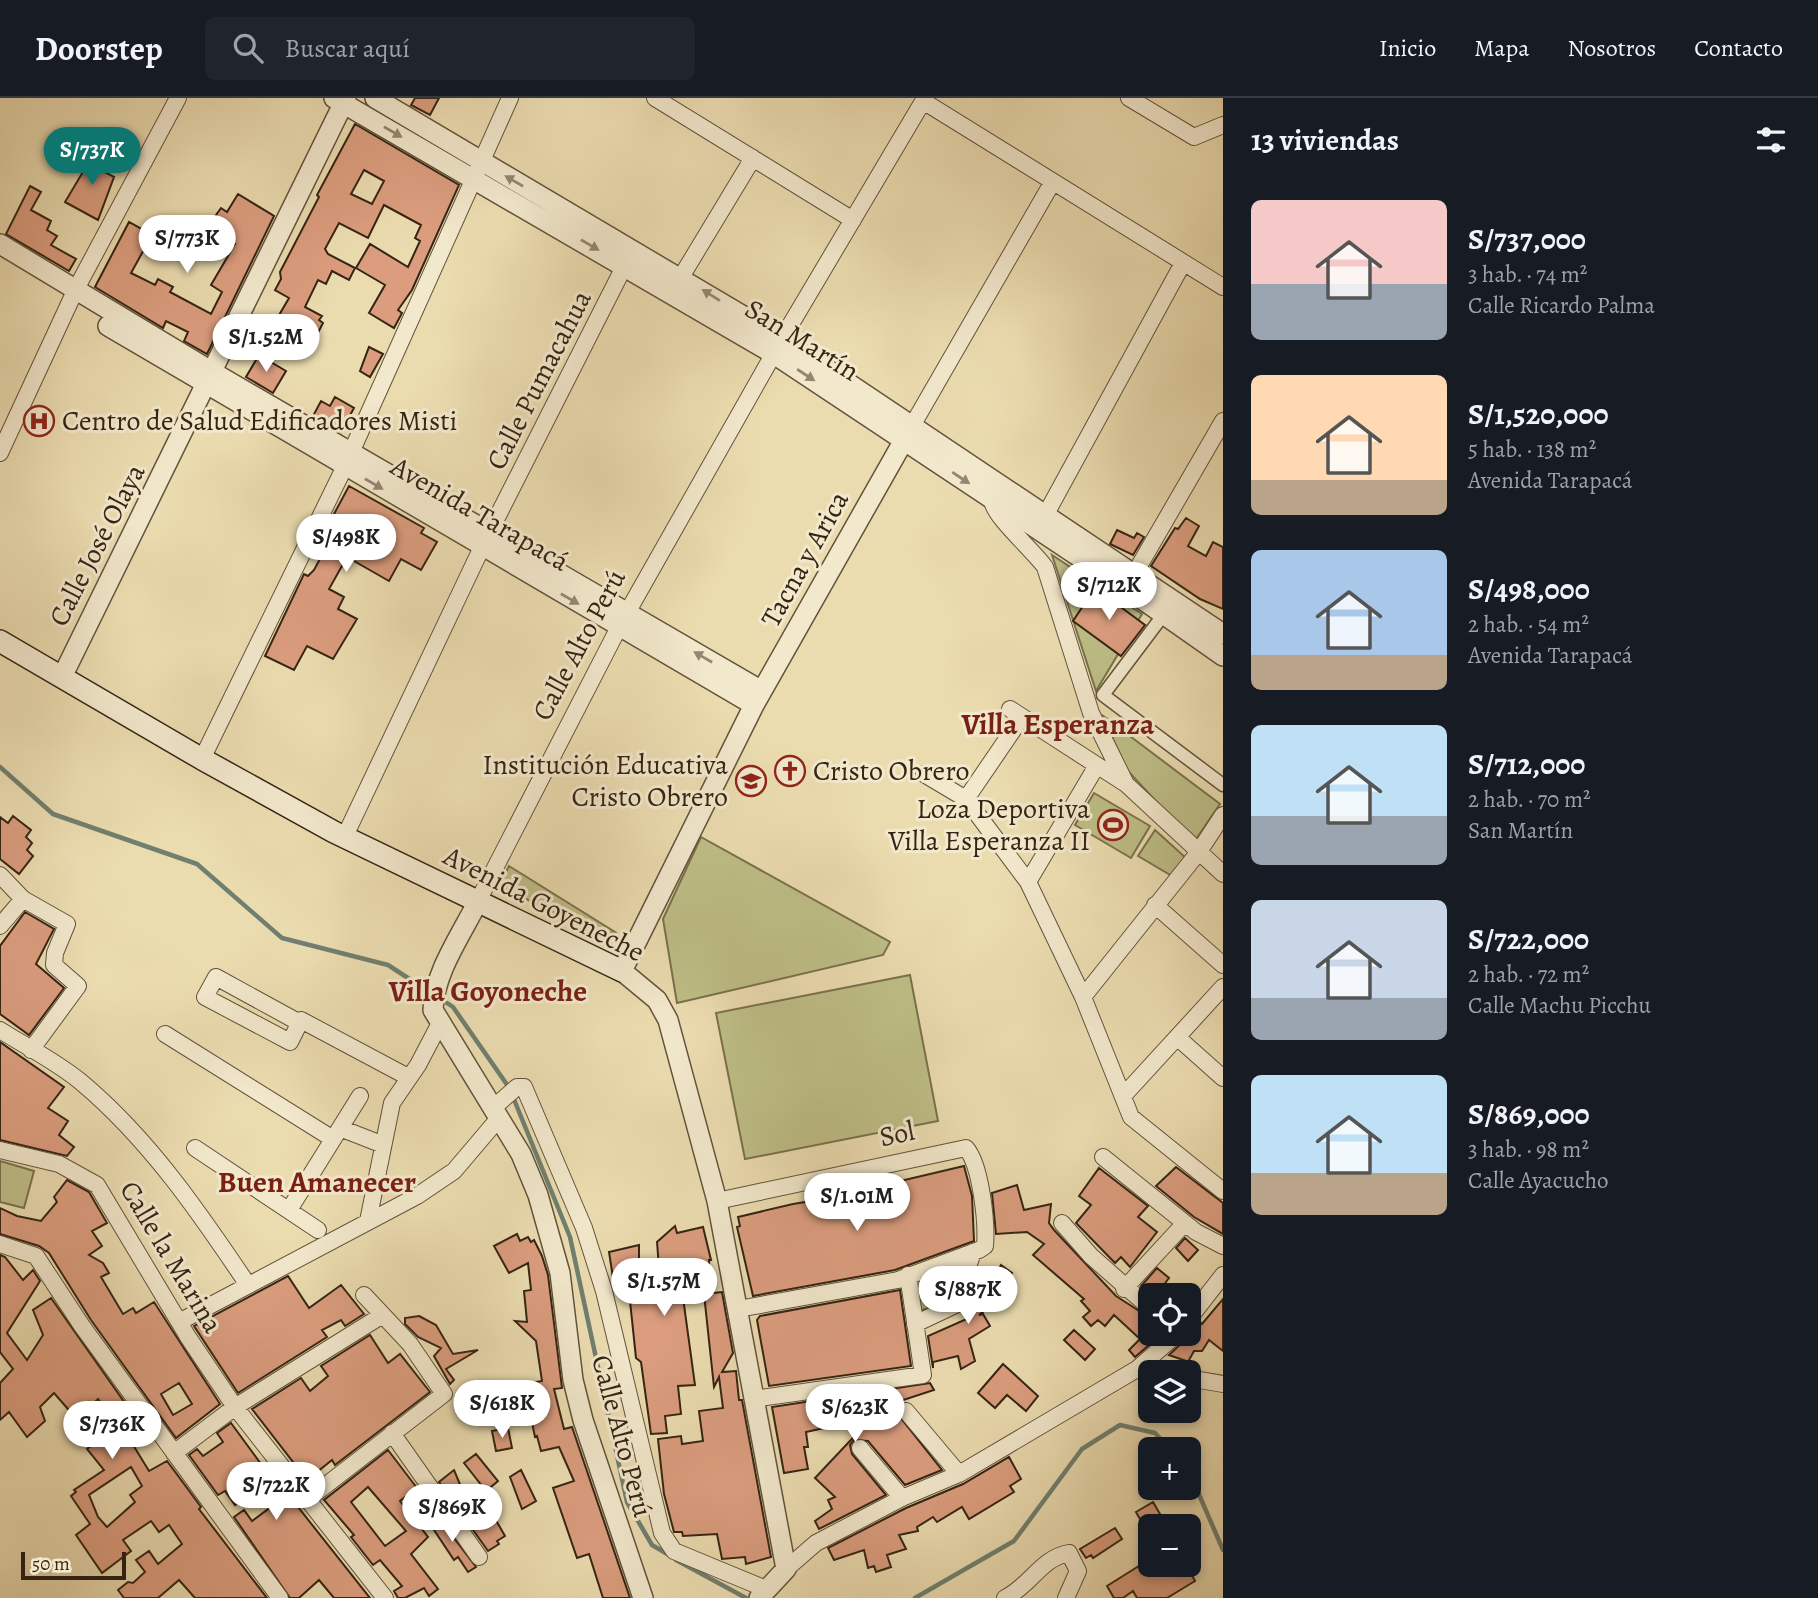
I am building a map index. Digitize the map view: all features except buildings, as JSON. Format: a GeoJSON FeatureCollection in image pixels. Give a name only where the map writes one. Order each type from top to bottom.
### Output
{"type":"FeatureCollection","features":[{"type":"Feature","properties":{"kind":"main road","name":"Avenida Goyeneche"},"geometry":{"type":"LineString","coordinates":[[0,641],[202,759],[345,836],[622,971]]}},
{"type":"Feature","properties":{"kind":"street"},"geometry":{"type":"LineString","coordinates":[[0,453],[73,297],[178,98]]}},
{"type":"Feature","properties":{"kind":"street","name":"San Martín"},"geometry":{"type":"LineString","coordinates":[[375,98],[477,170]]}},
{"type":"Feature","properties":{"kind":"street"},"geometry":{"type":"LineString","coordinates":[[202,759],[348,460],[510,98]]}},
{"type":"Feature","properties":{"kind":"street"},"geometry":{"type":"LineString","coordinates":[[655,98],[853,220]]}},
{"type":"Feature","properties":{"kind":"street"},"geometry":{"type":"LineString","coordinates":[[1129,98],[1194,137],[1223,125]]}},
{"type":"Feature","properties":{"kind":"street","name":"San Martín"},"geometry":{"type":"LineString","coordinates":[[341,100],[477,170],[677,284],[778,346],[1220,640]]}},
{"type":"Feature","properties":{"kind":"street","name":"Calle José Olaya"},"geometry":{"type":"LineString","coordinates":[[62,677],[210,380],[341,100]]}},
{"type":"Feature","properties":{"kind":"street"},"geometry":{"type":"LineString","coordinates":[[924,100],[1052,183],[1223,287]]}},
{"type":"Feature","properties":{"kind":"street","name":"Calle Alto Perú"},"geometry":{"type":"LineString","coordinates":[[643,1598],[583,1420],[573,1380],[560,1273],[538,1195],[503,1102],[437,1016],[434,994],[478,901],[623,620],[778,346],[924,100]]}},
{"type":"Feature","properties":{"kind":"street"},"geometry":{"type":"LineString","coordinates":[[677,284],[753,158]]}},
{"type":"Feature","properties":{"kind":"street","name":"Tacna y Arica"},"geometry":{"type":"LineString","coordinates":[[622,971],[758,698],[1052,183]]}},
{"type":"Feature","properties":{"kind":"street","name":"Avenida Tarapacá"},"geometry":{"type":"LineString","coordinates":[[0,244],[73,297]]}},
{"type":"Feature","properties":{"kind":"street","name":"Calle Pumacahua"},"geometry":{"type":"LineString","coordinates":[[345,836],[486,540],[630,257]]}},
{"type":"Feature","properties":{"kind":"street","name":"Avenida Tarapacá"},"geometry":{"type":"LineString","coordinates":[[0,260],[73,297],[210,380],[758,698]]}},
{"type":"Feature","properties":{"kind":"street"},"geometry":{"type":"LineString","coordinates":[[1041,522],[1183,263]]}},
{"type":"Feature","properties":{"kind":"street"},"geometry":{"type":"LineString","coordinates":[[1131,581],[1223,421]]}},
{"type":"Feature","properties":{"kind":"street"},"geometry":{"type":"LineString","coordinates":[[996,492],[995,512],[1031,547],[1045,567],[1091,713],[1126,784]]}},
{"type":"Feature","properties":{"kind":"street","name":"San Martín"},"geometry":{"type":"LineString","coordinates":[[1131,581],[1164,614],[1220,640]]}},
{"type":"Feature","properties":{"kind":"street"},"geometry":{"type":"LineString","coordinates":[[1164,614],[1103,695],[1223,786]]}},
{"type":"Feature","properties":{"kind":"street"},"geometry":{"type":"LineString","coordinates":[[966,799],[1016,713],[1126,784],[1223,874]]}},
{"type":"Feature","properties":{"kind":"street"},"geometry":{"type":"LineString","coordinates":[[1028,882],[1096,767]]}},
{"type":"Feature","properties":{"kind":"street"},"geometry":{"type":"LineString","coordinates":[[924,775],[966,799],[1028,882],[1083,997],[1131,1117],[1223,1191]]}},
{"type":"Feature","properties":{"kind":"street"},"geometry":{"type":"LineString","coordinates":[[1083,997],[1198,853],[1223,815]]}},
{"type":"Feature","properties":{"kind":"street"},"geometry":{"type":"LineString","coordinates":[[0,874],[23,899],[67,924],[55,953],[54,965],[78,986],[31,1050]]}},
{"type":"Feature","properties":{"kind":"street"},"geometry":{"type":"LineString","coordinates":[[0,926],[23,899]]}},
{"type":"Feature","properties":{"kind":"street"},"geometry":{"type":"LineString","coordinates":[[1155,905],[1223,965]]}},
{"type":"Feature","properties":{"kind":"street","name":"Avenida Goyeneche"},"geometry":{"type":"LineString","coordinates":[[622,971],[657,1000],[668,1020],[717,1200],[786,1569]]}},
{"type":"Feature","properties":{"kind":"street"},"geometry":{"type":"LineString","coordinates":[[300,1023],[216,977],[205,997],[290,1042],[300,1023],[301,1020],[408,1077]]}},
{"type":"Feature","properties":{"kind":"street"},"geometry":{"type":"LineString","coordinates":[[1124,1095],[1223,987]]}},
{"type":"Feature","properties":{"kind":"street"},"geometry":{"type":"LineString","coordinates":[[368,1221],[392,1103],[418,1065],[437,1016]]}},
{"type":"Feature","properties":{"kind":"street"},"geometry":{"type":"LineString","coordinates":[[0,1030],[80,1081],[130,1128],[194,1205],[248,1285]]}},
{"type":"Feature","properties":{"kind":"street"},"geometry":{"type":"LineString","coordinates":[[165,1034],[336,1134],[382,1144]]}},
{"type":"Feature","properties":{"kind":"street"},"geometry":{"type":"LineString","coordinates":[[1177,1037],[1223,1078]]}},
{"type":"Feature","properties":{"kind":"street"},"geometry":{"type":"LineString","coordinates":[[179,1322],[418,1196],[454,1171],[503,1102],[524,1087],[584,1228],[604,1291],[663,1533],[674,1550],[761,1595],[810,1547],[902,1498],[959,1474],[1137,1369],[1162,1346]]}},
{"type":"Feature","properties":{"kind":"street"},"geometry":{"type":"LineString","coordinates":[[289,1210],[360,1096]]}},
{"type":"Feature","properties":{"kind":"street"},"geometry":{"type":"LineString","coordinates":[[195,1148],[318,1230]]}},
{"type":"Feature","properties":{"kind":"street","name":"Sol"},"geometry":{"type":"LineString","coordinates":[[717,1200],[966,1148],[973,1156],[986,1229],[985,1246],[973,1252]]}},
{"type":"Feature","properties":{"kind":"street","name":"Calle la Marina"},"geometry":{"type":"LineString","coordinates":[[0,1150],[59,1164],[97,1185],[179,1322],[235,1407],[385,1598]]}},
{"type":"Feature","properties":{"kind":"street"},"geometry":{"type":"LineString","coordinates":[[1103,1157],[1196,1232],[1223,1246]]}},
{"type":"Feature","properties":{"kind":"street"},"geometry":{"type":"LineString","coordinates":[[1062,1223],[1124,1289],[1138,1299]]}},
{"type":"Feature","properties":{"kind":"street"},"geometry":{"type":"LineString","coordinates":[[1124,1289],[1185,1223]]}},
{"type":"Feature","properties":{"kind":"street"},"geometry":{"type":"LineString","coordinates":[[0,1244],[36,1256],[82,1326],[280,1598]]}},
{"type":"Feature","properties":{"kind":"street"},"geometry":{"type":"LineString","coordinates":[[738,1309],[898,1280],[973,1252]]}},
{"type":"Feature","properties":{"kind":"street"},"geometry":{"type":"LineString","coordinates":[[915,1324],[956,1305],[973,1252]]}},
{"type":"Feature","properties":{"kind":"street"},"geometry":{"type":"LineString","coordinates":[[753,1399],[923,1375],[908,1275]]}},
{"type":"Feature","properties":{"kind":"street"},"geometry":{"type":"LineString","coordinates":[[1201,1303],[1223,1275]]}},
{"type":"Feature","properties":{"kind":"street"},"geometry":{"type":"LineString","coordinates":[[308,1499],[444,1394],[410,1345],[380,1316],[364,1295]]}},
{"type":"Feature","properties":{"kind":"street"},"geometry":{"type":"LineString","coordinates":[[174,1453],[235,1407],[380,1316]]}},
{"type":"Feature","properties":{"kind":"street"},"geometry":{"type":"LineString","coordinates":[[1201,1380],[1223,1384]]}},
{"type":"Feature","properties":{"kind":"street"},"geometry":{"type":"LineString","coordinates":[[906,1411],[959,1474]]}},
{"type":"Feature","properties":{"kind":"street"},"geometry":{"type":"LineString","coordinates":[[392,1433],[479,1557]]}},
{"type":"Feature","properties":{"kind":"street"},"geometry":{"type":"LineString","coordinates":[[860,1448],[902,1498]]}},
{"type":"Feature","properties":{"kind":"street"},"geometry":{"type":"LineString","coordinates":[[780,1535],[810,1547]]}},
{"type":"Feature","properties":{"kind":"street"},"geometry":{"type":"LineString","coordinates":[[1005,1598],[1054,1556],[1069,1553],[1078,1571],[1066,1598]]}},
{"type":"Feature","properties":{"kind":"green space"},"geometry":{"type":"Polygon","coordinates":[[[1052,555],[1142,614],[1096,691],[1052,555]]]}},
{"type":"Feature","properties":{"kind":"green space"},"geometry":{"type":"Polygon","coordinates":[[[1102,715],[1220,804],[1194,842],[1127,770],[1102,715]]]}},
{"type":"Feature","properties":{"kind":"green space","name":"Loza Deportiva Villa Esperanza II"},"geometry":{"type":"Polygon","coordinates":[[[1094,793],[1150,826],[1131,858],[1075,825],[1094,793]]]}},
{"type":"Feature","properties":{"kind":"green space"},"geometry":{"type":"Polygon","coordinates":[[[1155,830],[1186,858],[1172,876],[1138,856],[1155,830]]]}},
{"type":"Feature","properties":{"kind":"green space"},"geometry":{"type":"Polygon","coordinates":[[[701,837],[890,942],[883,955],[677,1003],[663,919],[701,837]]]}},
{"type":"Feature","properties":{"kind":"green space"},"geometry":{"type":"Polygon","coordinates":[[[509,866],[615,932],[601,935],[499,886],[509,866]]]}},
{"type":"Feature","properties":{"kind":"green space"},"geometry":{"type":"Polygon","coordinates":[[[910,975],[938,1121],[745,1159],[716,1013],[910,975]]]}},
{"type":"Feature","properties":{"kind":"green space"},"geometry":{"type":"Polygon","coordinates":[[[0,1161],[34,1171],[24,1208],[0,1202],[0,1161]]]}},
{"type":"Feature","properties":{"kind":"green space"},"geometry":{"type":"Polygon","coordinates":[[[948,1270],[955,1303],[916,1311],[910,1277],[948,1270]]]}},
{"type":"Feature","properties":{"kind":"waterway"},"geometry":{"type":"LineString","coordinates":[[0,767],[53,814],[197,864],[282,938],[388,965],[431,993]]}},
{"type":"Feature","properties":{"kind":"waterway"},"geometry":{"type":"LineString","coordinates":[[441,999],[453,1007],[510,1089]]}},
{"type":"Feature","properties":{"kind":"waterway"},"geometry":{"type":"LineString","coordinates":[[513,1097],[570,1237],[627,1502],[652,1545],[669,1555]]}},
{"type":"Feature","properties":{"kind":"waterway"},"geometry":{"type":"LineString","coordinates":[[915,1598],[1014,1541],[1082,1449],[1120,1425],[1155,1433],[1159,1437]]}},
{"type":"Feature","properties":{"kind":"waterway"},"geometry":{"type":"LineString","coordinates":[[1201,1499],[1223,1550]]}},
{"type":"Feature","properties":{"kind":"waterway"},"geometry":{"type":"LineString","coordinates":[[676,1560],[746,1598]]}},
{"type":"Feature","properties":{"kind":"place","name":"Centro de Salud Edificadores Misti"},"geometry":{"type":"Point","coordinates":[39,421]}},
{"type":"Feature","properties":{"kind":"place","name":"Cristo Obrero"},"geometry":{"type":"Point","coordinates":[790,771]}},
{"type":"Feature","properties":{"kind":"place","name":"Institución Educativa Cristo Obrero"},"geometry":{"type":"Point","coordinates":[751,781]}},
{"type":"Feature","properties":{"kind":"place","name":"Loza Deportiva Villa Esperanza II"},"geometry":{"type":"Point","coordinates":[1113,825]}},
{"type":"Feature","properties":{"kind":"district","name":"Villa Esperanza"},"geometry":{"type":"Point","coordinates":[1058,724]}},
{"type":"Feature","properties":{"kind":"district","name":"Villa Goyoneche"},"geometry":{"type":"Point","coordinates":[488,991]}},
{"type":"Feature","properties":{"kind":"district","name":"Buen Amanecer"},"geometry":{"type":"Point","coordinates":[317,1182]}}]}
